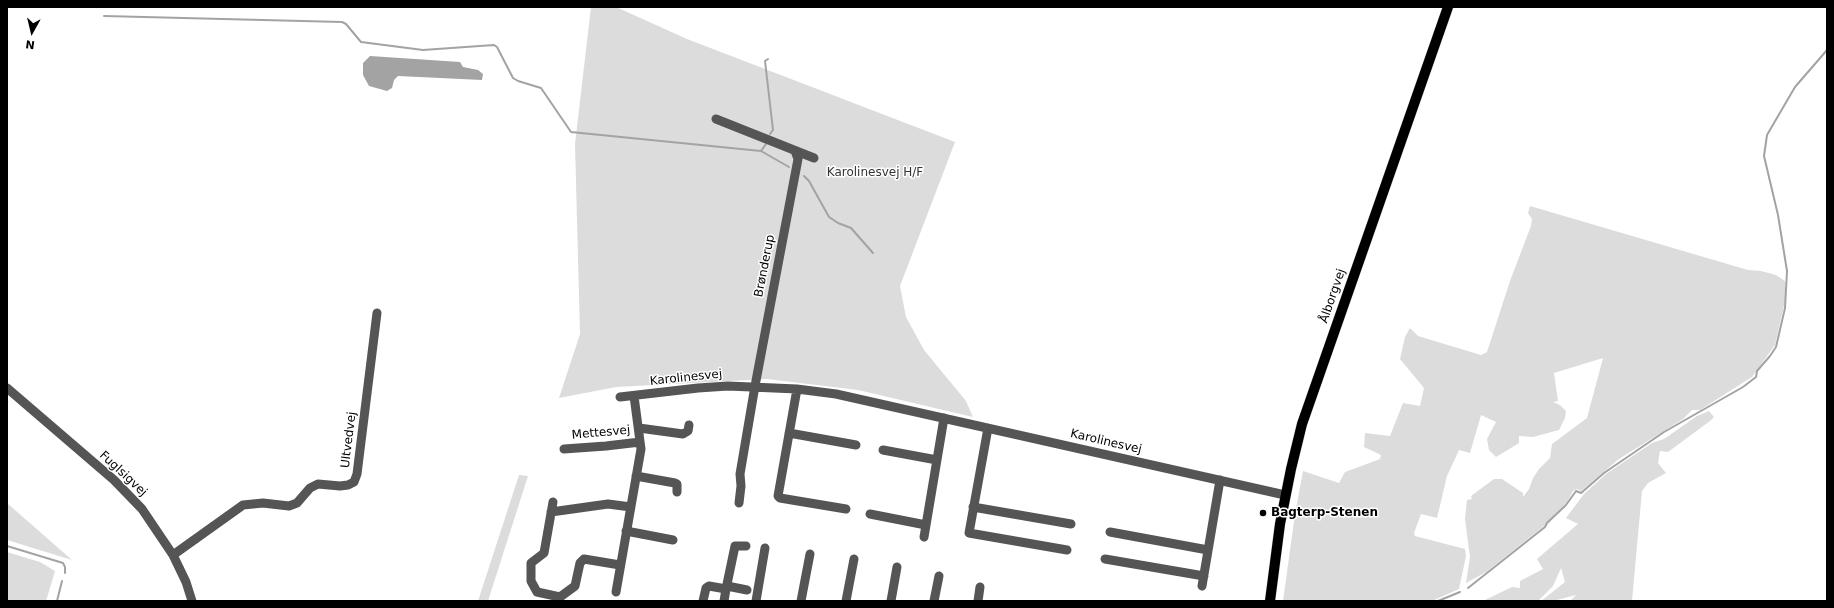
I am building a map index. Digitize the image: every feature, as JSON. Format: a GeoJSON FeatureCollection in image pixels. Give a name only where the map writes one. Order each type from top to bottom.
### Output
{"type":"FeatureCollection","features":[{"type":"Feature","properties":{"kind":"main road","name":"Ålborgvej"},"geometry":{"type":"LineString","coordinates":[[1270,601],[1285,495],[1302,424],[1448,7]]}},
{"type":"Feature","properties":{"kind":"street"},"geometry":{"type":"LineString","coordinates":[[716,119],[814,158]]}},
{"type":"Feature","properties":{"kind":"street","name":"Brønderup"},"geometry":{"type":"LineString","coordinates":[[755,386],[798,159],[795,151]]}},
{"type":"Feature","properties":{"kind":"street","name":"Ultvedvej"},"geometry":{"type":"LineString","coordinates":[[173,555],[243,504],[263,503],[289,506],[297,503],[310,488],[318,484],[340,486],[348,485],[354,482],[357,474],[377,313]]}},
{"type":"Feature","properties":{"kind":"street","name":"Karolinesvej"},"geometry":{"type":"LineString","coordinates":[[620,397],[698,388],[755,386],[797,389],[873,401],[1285,495]]}},
{"type":"Feature","properties":{"kind":"street"},"geometry":{"type":"LineString","coordinates":[[739,503],[742,486],[740,474],[755,386]]}},
{"type":"Feature","properties":{"kind":"street","name":"Fuglsigvej"},"geometry":{"type":"LineString","coordinates":[[7,388],[119,485],[142,509],[173,555],[186,582],[192,601]]}},
{"type":"Feature","properties":{"kind":"street"},"geometry":{"type":"LineString","coordinates":[[797,389],[778,497],[846,510]]}},
{"type":"Feature","properties":{"kind":"street","name":"Mettesvej"},"geometry":{"type":"LineString","coordinates":[[616,592],[640,453],[639,428],[634,396]]}},
{"type":"Feature","properties":{"kind":"street"},"geometry":{"type":"LineString","coordinates":[[924,537],[944,418]]}},
{"type":"Feature","properties":{"kind":"street","name":"Mettesvej"},"geometry":{"type":"LineString","coordinates":[[639,428],[686,434],[690,425]]}},
{"type":"Feature","properties":{"kind":"street"},"geometry":{"type":"LineString","coordinates":[[988,428],[969,530],[970,534],[1067,550]]}},
{"type":"Feature","properties":{"kind":"street"},"geometry":{"type":"LineString","coordinates":[[789,433],[856,445]]}},
{"type":"Feature","properties":{"kind":"street","name":"Mettesvej"},"geometry":{"type":"LineString","coordinates":[[564,449],[640,442]]}},
{"type":"Feature","properties":{"kind":"street"},"geometry":{"type":"LineString","coordinates":[[883,450],[937,460]]}},
{"type":"Feature","properties":{"kind":"street"},"geometry":{"type":"LineString","coordinates":[[636,476],[678,484],[677,492]]}},
{"type":"Feature","properties":{"kind":"street"},"geometry":{"type":"LineString","coordinates":[[1202,586],[1220,480]]}},
{"type":"Feature","properties":{"kind":"street"},"geometry":{"type":"LineString","coordinates":[[553,502],[544,553],[531,563],[532,583],[538,593],[559,597],[574,587],[580,563],[584,559],[620,566]]}},
{"type":"Feature","properties":{"kind":"street"},"geometry":{"type":"LineString","coordinates":[[551,512],[606,504],[630,507]]}},
{"type":"Feature","properties":{"kind":"street"},"geometry":{"type":"LineString","coordinates":[[973,507],[1072,524]]}},
{"type":"Feature","properties":{"kind":"street"},"geometry":{"type":"LineString","coordinates":[[870,514],[926,525]]}},
{"type":"Feature","properties":{"kind":"street"},"geometry":{"type":"LineString","coordinates":[[626,531],[673,540]]}},
{"type":"Feature","properties":{"kind":"street"},"geometry":{"type":"LineString","coordinates":[[1110,532],[1208,550]]}},
{"type":"Feature","properties":{"kind":"street"},"geometry":{"type":"LineString","coordinates":[[724,601],[735,546],[746,546]]}},
{"type":"Feature","properties":{"kind":"street"},"geometry":{"type":"LineString","coordinates":[[756,601],[765,548]]}},
{"type":"Feature","properties":{"kind":"street"},"geometry":{"type":"LineString","coordinates":[[801,601],[810,554]]}},
{"type":"Feature","properties":{"kind":"street"},"geometry":{"type":"LineString","coordinates":[[1105,558],[1204,576]]}},
{"type":"Feature","properties":{"kind":"street"},"geometry":{"type":"LineString","coordinates":[[846,601],[854,559]]}},
{"type":"Feature","properties":{"kind":"street"},"geometry":{"type":"LineString","coordinates":[[891,601],[897,567]]}},
{"type":"Feature","properties":{"kind":"street"},"geometry":{"type":"LineString","coordinates":[[934,601],[939,576]]}},
{"type":"Feature","properties":{"kind":"street"},"geometry":{"type":"LineString","coordinates":[[704,601],[707,587],[747,590]]}},
{"type":"Feature","properties":{"kind":"street"},"geometry":{"type":"LineString","coordinates":[[978,601],[980,587]]}},
{"type":"Feature","properties":{"kind":"green space","name":"Karolinesvej H/F"},"geometry":{"type":"Polygon","coordinates":[[[591,7],[616,7],[687,39],[955,142],[900,286],[906,317],[924,350],[966,401],[973,417],[858,390],[767,379],[616,387],[559,398],[580,334],[575,144],[591,7]]]}},
{"type":"Feature","properties":{"kind":"green space"},"geometry":{"type":"Polygon","coordinates":[[[1530,206],[1748,270],[1761,271],[1776,275],[1785,281],[1785,301],[1775,345],[1752,377],[1700,410],[1692,410],[1683,419],[1619,459],[1581,491],[1577,489],[1573,491],[1567,502],[1544,526],[1486,572],[1466,583],[1470,557],[1465,519],[1467,500],[1472,499],[1471,496],[1494,479],[1502,479],[1523,493],[1523,497],[1529,489],[1533,478],[1539,469],[1550,458],[1552,444],[1587,418],[1603,358],[1554,373],[1558,401],[1553,402],[1560,405],[1566,411],[1565,418],[1559,430],[1533,437],[1519,436],[1519,443],[1496,457],[1489,450],[1487,439],[1496,422],[1481,415],[1470,453],[1459,450],[1447,476],[1437,518],[1421,514],[1414,533],[1415,536],[1465,549],[1466,556],[1459,589],[1432,601],[1283,601],[1295,514],[1303,471],[1339,483],[1345,472],[1380,459],[1381,455],[1364,447],[1365,433],[1390,436],[1403,403],[1420,406],[1424,388],[1400,359],[1405,337],[1410,328],[1418,336],[1481,355],[1487,352],[1510,281],[1531,226],[1532,219],[1528,213],[1530,206]]]}},
{"type":"Feature","properties":{"kind":"green space"},"geometry":{"type":"Polygon","coordinates":[[[1709,411],[1714,417],[1710,421],[1668,452],[1660,451],[1658,463],[1666,473],[1648,483],[1642,491],[1632,601],[1570,601],[1576,595],[1553,601],[1541,601],[1565,582],[1561,568],[1553,586],[1538,601],[1483,601],[1512,587],[1520,588],[1520,581],[1543,569],[1537,559],[1578,524],[1566,518],[1584,494],[1606,474],[1652,443],[1664,439],[1697,416],[1709,411]]]}},
{"type":"Feature","properties":{"kind":"green space"},"geometry":{"type":"Polygon","coordinates":[[[519,475],[528,476],[488,601],[478,601],[519,475]]]}},
{"type":"Feature","properties":{"kind":"green space"},"geometry":{"type":"Polygon","coordinates":[[[7,503],[72,560],[7,540],[7,503]]]}},
{"type":"Feature","properties":{"kind":"green space"},"geometry":{"type":"Polygon","coordinates":[[[7,552],[40,562],[55,571],[46,601],[7,601],[7,552]]]}},
{"type":"Feature","properties":{"kind":"shaded area"},"geometry":{"type":"Polygon","coordinates":[[[370,56],[460,62],[463,67],[478,70],[483,74],[482,80],[398,76],[394,80],[392,88],[387,91],[369,86],[363,75],[363,63],[370,56]]]}},
{"type":"Feature","properties":{"kind":"waterway"},"geometry":{"type":"LineString","coordinates":[[104,16],[342,22],[346,24],[361,42],[423,50],[494,45],[497,47],[513,78],[541,88],[571,132],[761,151],[789,167]]}},
{"type":"Feature","properties":{"kind":"waterway"},"geometry":{"type":"LineString","coordinates":[[1468,588],[1545,527],[1547,523],[1566,505],[1576,491],[1581,493],[1604,473],[1664,432],[1743,387],[1756,377],[1757,371],[1776,347],[1785,308],[1787,271],[1778,215],[1764,156],[1767,135],[1795,87],[1827,50]]}},
{"type":"Feature","properties":{"kind":"waterway"},"geometry":{"type":"LineString","coordinates":[[768,59],[765,61],[773,130],[770,134]]}},
{"type":"Feature","properties":{"kind":"waterway"},"geometry":{"type":"LineString","coordinates":[[761,151],[766,144]]}},
{"type":"Feature","properties":{"kind":"waterway"},"geometry":{"type":"LineString","coordinates":[[804,176],[809,181],[829,217],[838,223],[851,228],[873,253]]}},
{"type":"Feature","properties":{"kind":"waterway"},"geometry":{"type":"LineString","coordinates":[[7,546],[63,563],[65,573]]}},
{"type":"Feature","properties":{"kind":"waterway"},"geometry":{"type":"LineString","coordinates":[[57,601],[62,581]]}},
{"type":"Feature","properties":{"kind":"waterway"},"geometry":{"type":"LineString","coordinates":[[1438,601],[1460,592]]}},
{"type":"Feature","properties":{"kind":"place","name":"Bagterp-Stenen"},"geometry":{"type":"Point","coordinates":[1263,513]}}]}
